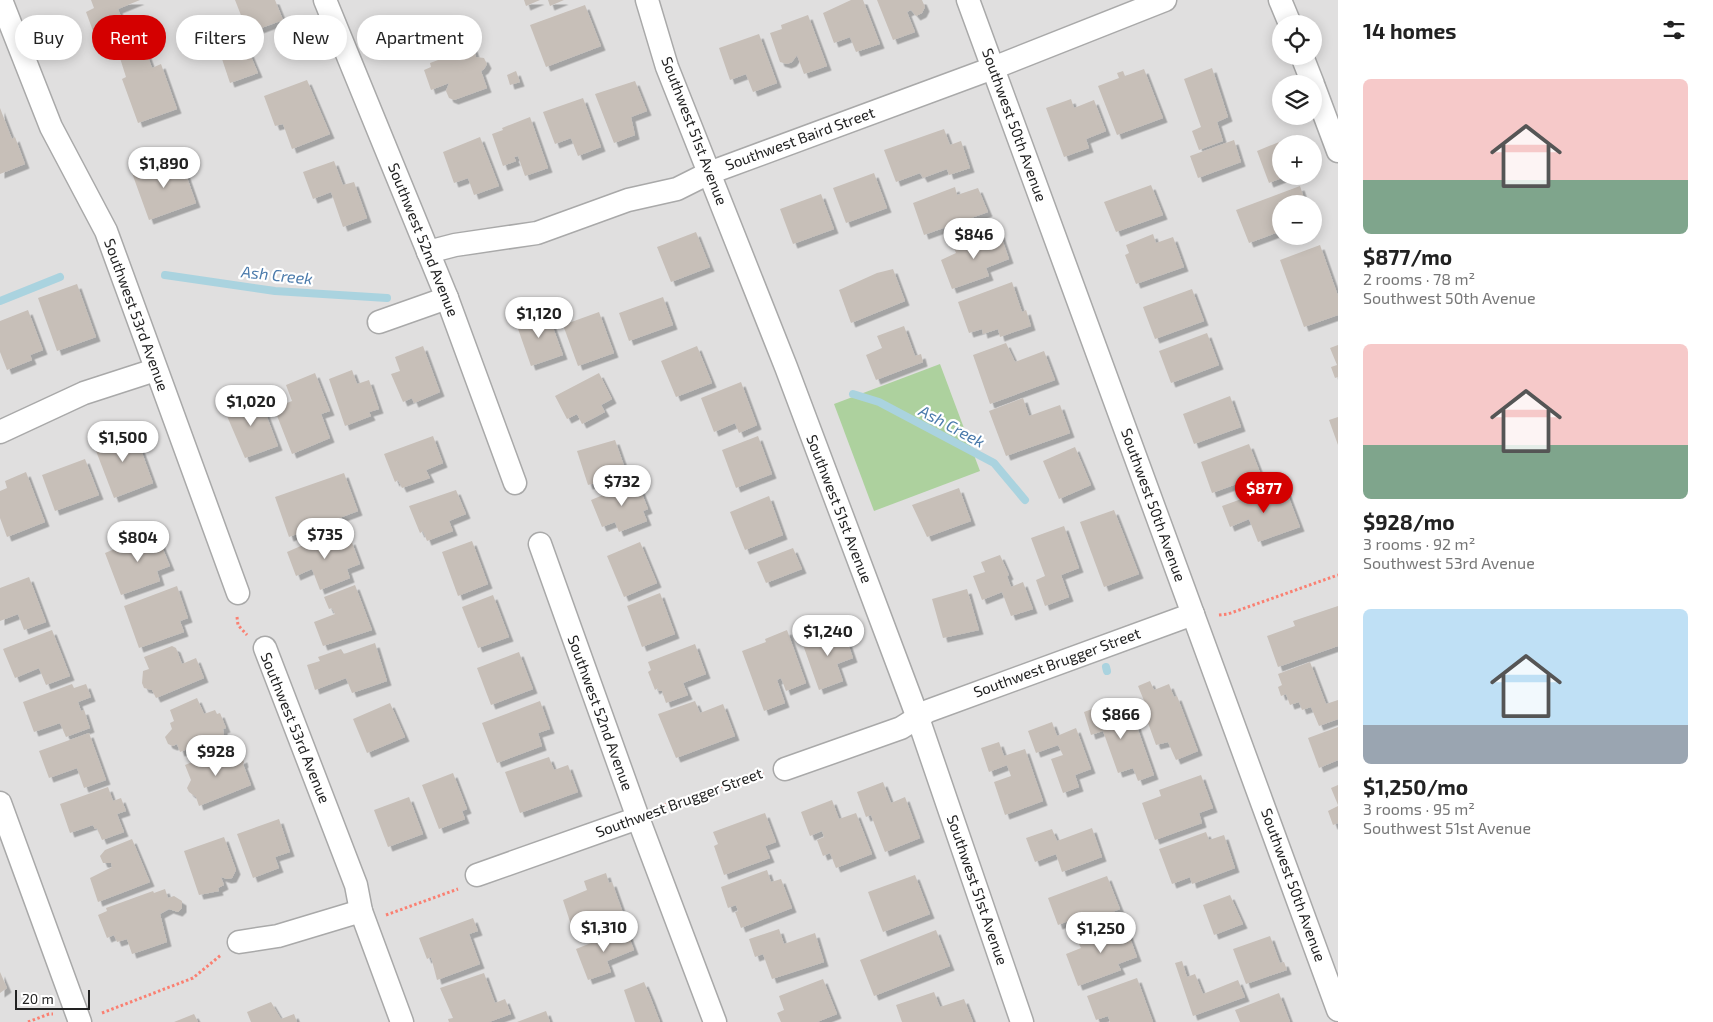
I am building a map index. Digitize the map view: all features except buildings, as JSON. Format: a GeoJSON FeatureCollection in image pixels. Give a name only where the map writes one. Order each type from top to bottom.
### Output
{"type":"FeatureCollection","features":[{"type":"Feature","properties":{"kind":"street","name":"Southwest 53rd Avenue"},"geometry":{"type":"LineString","coordinates":[[1,0],[51,127],[106,231],[155,370],[238,593]]}},
{"type":"Feature","properties":{"kind":"street","name":"Southwest 52nd Avenue"},"geometry":{"type":"LineString","coordinates":[[325,0],[447,298],[515,483]]}},
{"type":"Feature","properties":{"kind":"street","name":"Southwest 51st Avenue"},"geometry":{"type":"LineString","coordinates":[[647,0],[667,67],[786,367],[918,718],[1022,1022]]}},
{"type":"Feature","properties":{"kind":"street","name":"Southwest 50th Avenue"},"geometry":{"type":"LineString","coordinates":[[968,0],[1338,1010]]}},
{"type":"Feature","properties":{"kind":"street","name":"Southwest Baird Street"},"geometry":{"type":"LineString","coordinates":[[428,252],[456,245],[537,233],[628,200],[677,189],[709,173],[993,68],[1165,0]]}},
{"type":"Feature","properties":{"kind":"street"},"geometry":{"type":"LineString","coordinates":[[1280,0],[1286,15]]}},
{"type":"Feature","properties":{"kind":"street"},"geometry":{"type":"LineString","coordinates":[[1322,109],[1338,151]]}},
{"type":"Feature","properties":{"kind":"street"},"geometry":{"type":"LineString","coordinates":[[379,322],[447,298]]}},
{"type":"Feature","properties":{"kind":"street"},"geometry":{"type":"LineString","coordinates":[[0,432],[84,393],[155,370]]}},
{"type":"Feature","properties":{"kind":"street","name":"Southwest 52nd Avenue"},"geometry":{"type":"LineString","coordinates":[[540,544],[638,818],[715,1022]]}},
{"type":"Feature","properties":{"kind":"street","name":"Southwest Brugger Street"},"geometry":{"type":"LineString","coordinates":[[786,769],[900,728],[928,710],[1193,614]]}},
{"type":"Feature","properties":{"kind":"street","name":"Southwest 53rd Avenue"},"geometry":{"type":"LineString","coordinates":[[265,648],[356,885],[361,910],[402,1022]]}},
{"type":"Feature","properties":{"kind":"street"},"geometry":{"type":"LineString","coordinates":[[0,803],[80,1021]]}},
{"type":"Feature","properties":{"kind":"street","name":"Southwest Brugger Street"},"geometry":{"type":"LineString","coordinates":[[477,875],[638,818]]}},
{"type":"Feature","properties":{"kind":"street"},"geometry":{"type":"LineString","coordinates":[[240,942],[278,936],[361,910]]}},
{"type":"Feature","properties":{"kind":"path"},"geometry":{"type":"LineString","coordinates":[[1193,614],[1228,614],[1338,575]]}},
{"type":"Feature","properties":{"kind":"path","name":"Southwest 53rd Avenue"},"geometry":{"type":"LineString","coordinates":[[238,593],[236,600],[238,625],[244,633],[265,648]]}},
{"type":"Feature","properties":{"kind":"path","name":"Southwest Brugger Street"},"geometry":{"type":"LineString","coordinates":[[638,818],[658,807],[717,787],[740,784],[778,767],[786,769]]}},
{"type":"Feature","properties":{"kind":"path"},"geometry":{"type":"LineString","coordinates":[[361,910],[388,915],[462,888],[477,875]]}},
{"type":"Feature","properties":{"kind":"path"},"geometry":{"type":"LineString","coordinates":[[28,1022],[49,1014],[80,1021],[193,978],[226,950],[240,942]]}},
{"type":"Feature","properties":{"kind":"shaded area"},"geometry":{"type":"Polygon","coordinates":[[[0,0],[1338,0],[1338,1022],[0,1022],[0,0]]]}},
{"type":"Feature","properties":{"kind":"green space"},"geometry":{"type":"Polygon","coordinates":[[[940,364],[980,471],[874,511],[834,404],[940,364]]]}},
{"type":"Feature","properties":{"kind":"waterway","name":"Ash Creek"},"geometry":{"type":"LineString","coordinates":[[165,275],[275,291],[387,298]]}},
{"type":"Feature","properties":{"kind":"waterway","name":"Ash Creek"},"geometry":{"type":"LineString","coordinates":[[0,301],[60,277]]}},
{"type":"Feature","properties":{"kind":"waterway","name":"Ash Creek"},"geometry":{"type":"LineString","coordinates":[[853,394],[879,402],[994,463],[1025,500]]}},
{"type":"Feature","properties":{"kind":"waterway","name":"Ash Creek"},"geometry":{"type":"LineString","coordinates":[[1106,667],[1107,671]]}}]}
